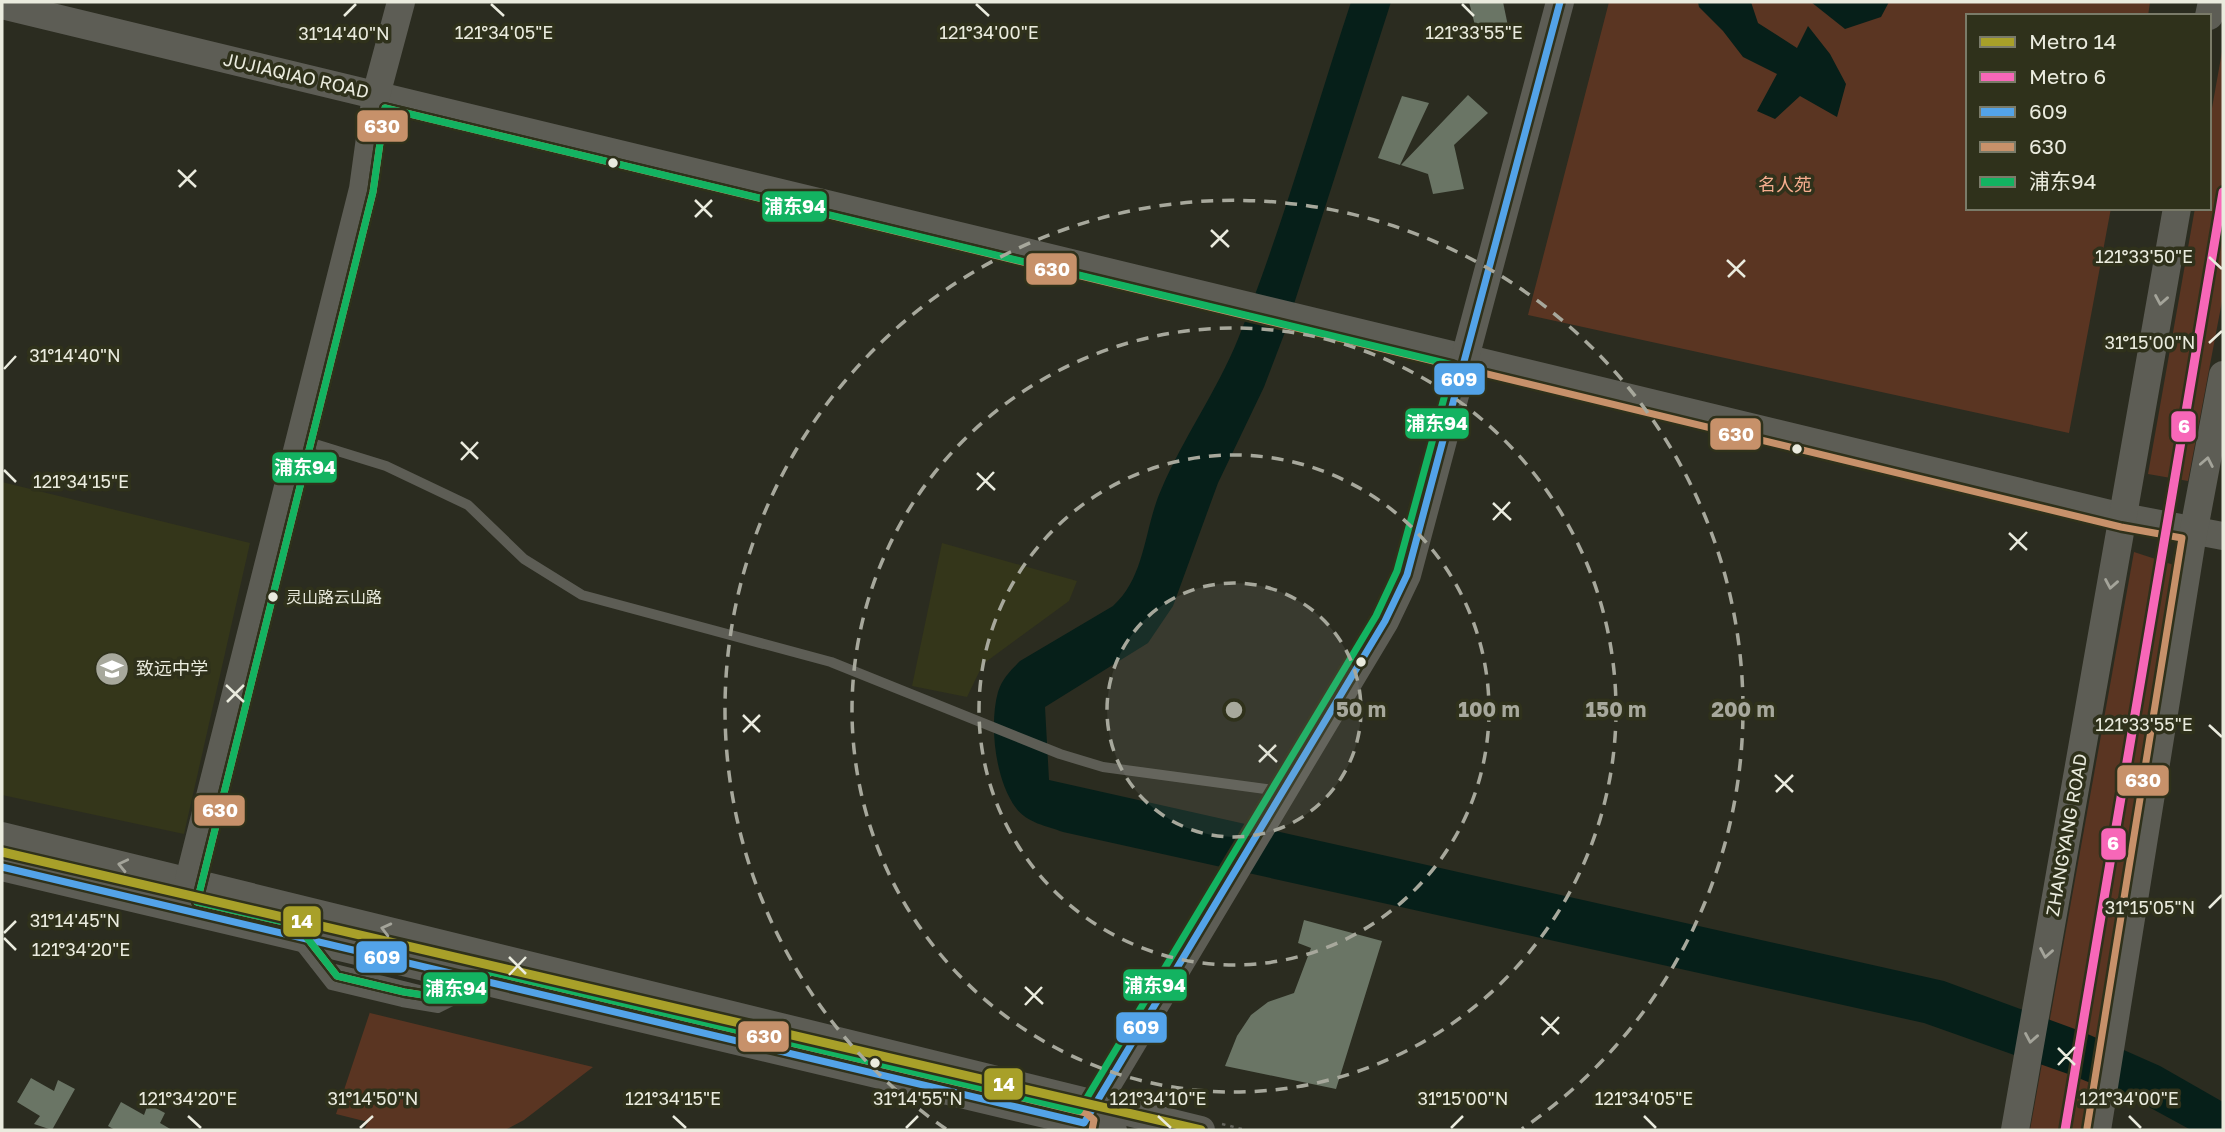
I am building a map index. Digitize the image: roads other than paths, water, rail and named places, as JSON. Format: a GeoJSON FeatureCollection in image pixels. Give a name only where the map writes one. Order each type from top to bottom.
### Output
{"type":"FeatureCollection","features":[{"type":"Feature","properties":{"kind":"street"},"geometry":{"type":"LineString","coordinates":[[189,880],[302,440],[363,189],[376,95],[401,2]]}},
{"type":"Feature","properties":{"kind":"street"},"geometry":{"type":"LineString","coordinates":[[1086,1119],[1385,621],[1406,575],[1560,2]]}},
{"type":"Feature","properties":{"kind":"street","name":"JUJIAQIAO ROAD"},"geometry":{"type":"LineString","coordinates":[[2,5],[2123,517],[2223,536]]}},
{"type":"Feature","properties":{"kind":"street","name":"ZHANGYANG ROAD"},"geometry":{"type":"LineString","coordinates":[[2015,1130],[2176,210]]}},
{"type":"Feature","properties":{"kind":"street"},"geometry":{"type":"LineString","coordinates":[[2099,1118],[2194,529],[2223,375]]}},
{"type":"Feature","properties":{"kind":"street"},"geometry":{"type":"LineString","coordinates":[[2,836],[189,880],[1086,1119],[1113,1130]]}},
{"type":"Feature","properties":{"kind":"street"},"geometry":{"type":"LineString","coordinates":[[2,867],[1086,1119],[1201,1130]]}},
{"type":"Feature","properties":{"kind":"lane"},"geometry":{"type":"LineString","coordinates":[[302,440],[386,466],[468,505],[524,559],[582,595],[831,662],[1060,754],[1103,767],[1277,801]]}},
{"type":"Feature","properties":{"kind":"lane"},"geometry":{"type":"LineString","coordinates":[[293,935],[331,985],[342,988],[438,1009],[490,982]]}},
{"type":"Feature","properties":{"kind":"lane"},"geometry":{"type":"LineString","coordinates":[[315,964],[456,999]]}},
{"type":"Feature","properties":{"kind":"water"},"geometry":{"type":"Polygon","coordinates":[[[1351,2],[1391,2],[1285,332],[1264,387],[1218,483],[1173,606],[1148,643],[1045,707],[1049,780],[1944,981],[2083,1032],[2160,1066],[2223,1102],[2223,1130],[2191,1130],[2147,1106],[2071,1075],[1924,1023],[1063,832],[1031,821],[1016,808],[1003,783],[996,752],[994,720],[1000,687],[1020,661],[1113,606],[1132,581],[1161,490],[1230,358],[1254,298],[1351,2]]]}},
{"type":"Feature","properties":{"kind":"water"},"geometry":{"type":"Polygon","coordinates":[[[1698,2],[1751,2],[1758,23],[1797,48],[1808,26],[1830,54],[1846,84],[1837,117],[1800,96],[1775,119],[1757,111],[1777,74],[1743,57],[1723,31],[1699,7],[1698,2]]]}},
{"type":"Feature","properties":{"kind":"water"},"geometry":{"type":"Polygon","coordinates":[[[1811,2],[1889,2],[1881,17],[1845,29],[1811,2]]]}},
{"type":"Feature","properties":{"kind":"metro line","name":"6"},"geometry":{"type":"LineString","coordinates":[[2065,1130],[2223,192]]}},
{"type":"Feature","properties":{"kind":"metro line","name":"14"},"geometry":{"type":"LineString","coordinates":[[2,852],[1201,1130]]}},
{"type":"Feature","properties":{"kind":"place","name":"灵山路云山路"},"geometry":{"type":"Point","coordinates":[273,597]}},
{"type":"Feature","properties":{"kind":"place","name":"致远中学"},"geometry":{"type":"Point","coordinates":[112,669]}},
{"type":"Feature","properties":{"kind":"park label","name":"名人苑"},"geometry":{"type":"Point","coordinates":[1785,185]}}]}
